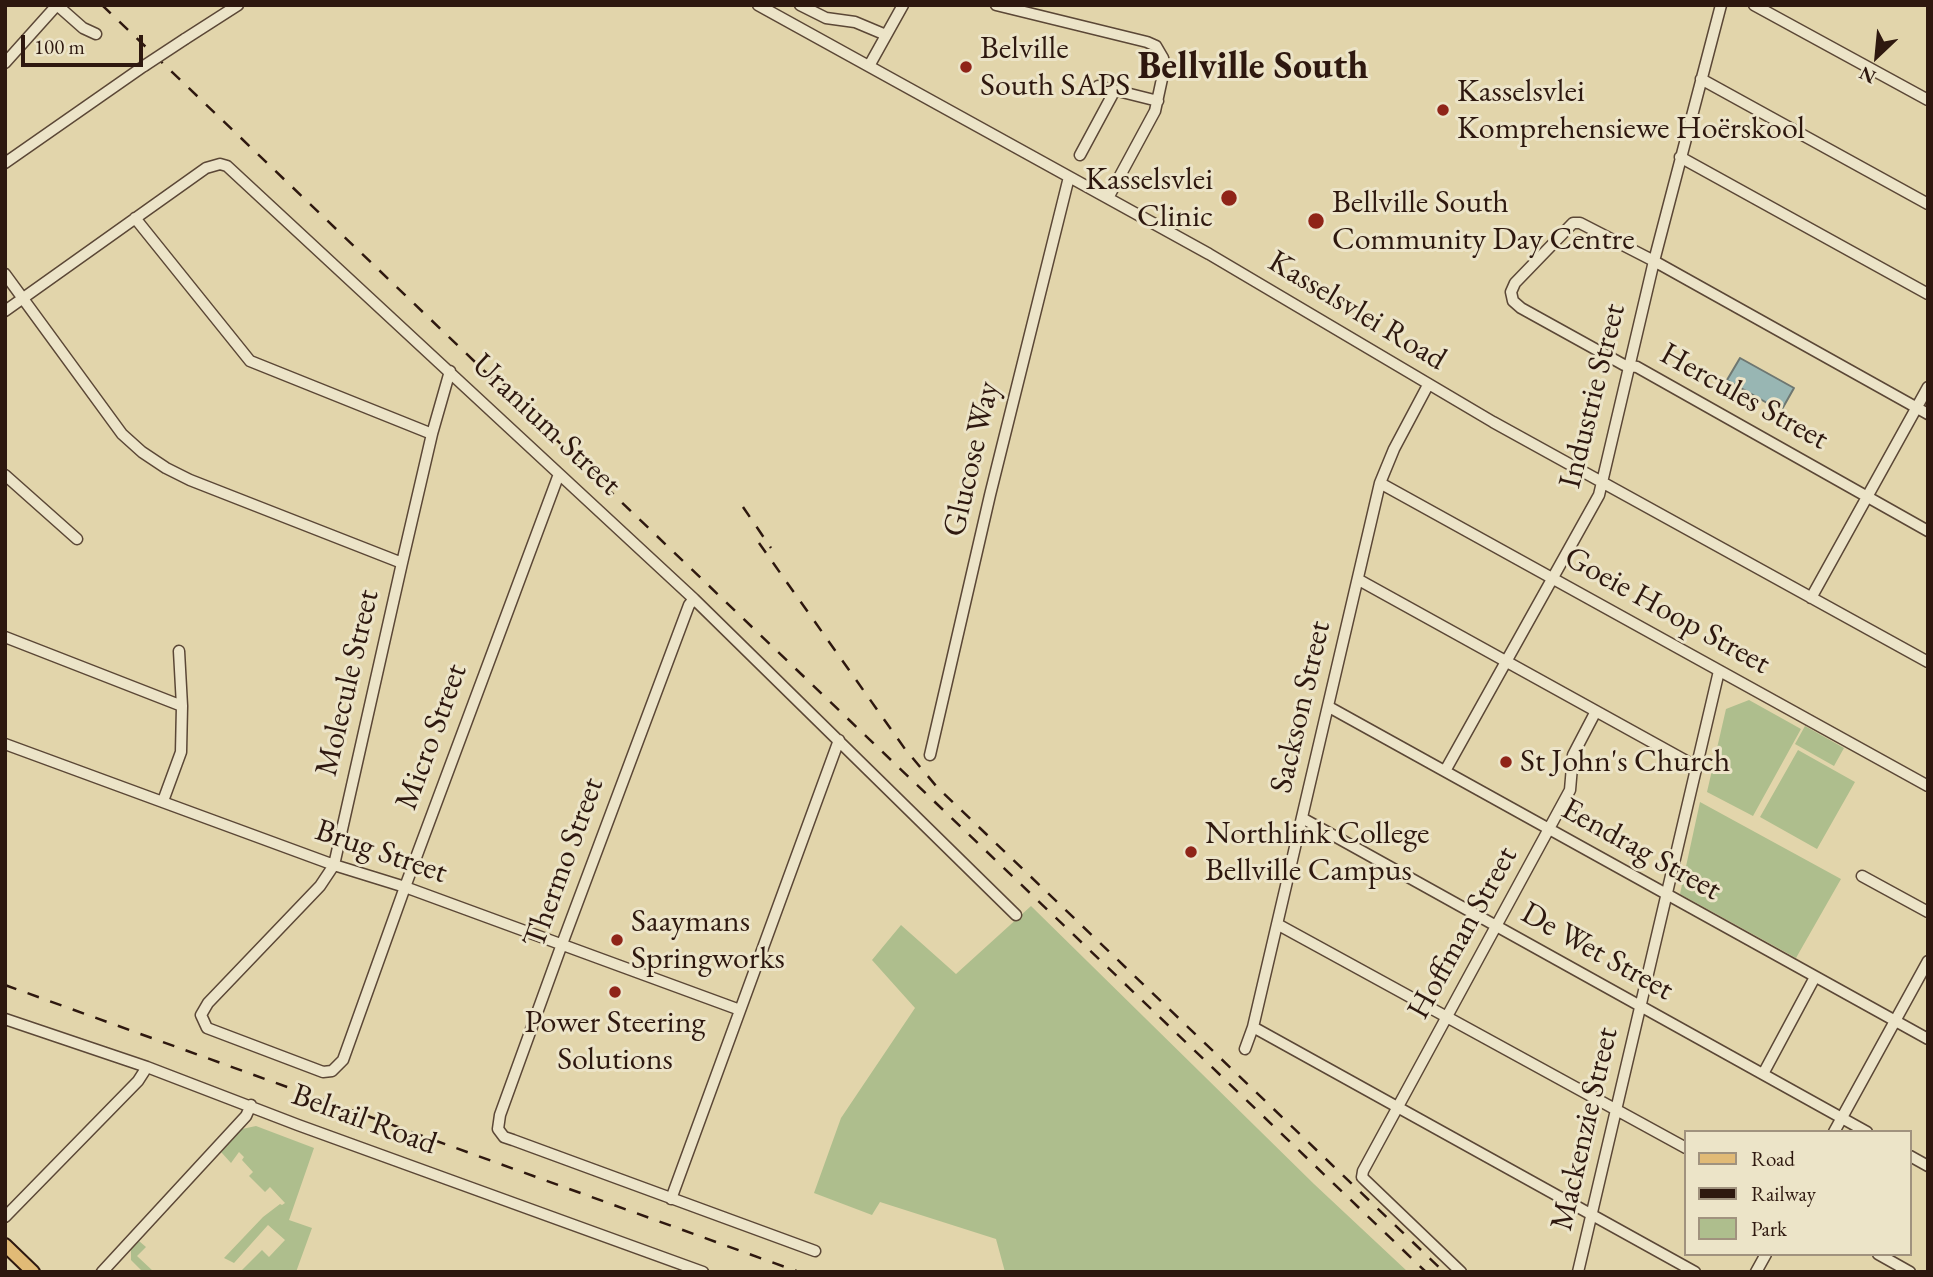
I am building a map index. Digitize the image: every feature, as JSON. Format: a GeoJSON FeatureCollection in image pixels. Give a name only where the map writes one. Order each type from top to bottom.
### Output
{"type":"FeatureCollection","features":[{"type":"Feature","properties":{"kind":"main road"},"geometry":{"type":"LineString","coordinates":[[5,1245],[33,1272]]}},
{"type":"Feature","properties":{"kind":"street"},"geometry":{"type":"LineString","coordinates":[[5,63],[57,5],[83,28],[96,34]]}},
{"type":"Feature","properties":{"kind":"street"},"geometry":{"type":"LineString","coordinates":[[5,163],[144,66],[238,5]]}},
{"type":"Feature","properties":{"kind":"street","name":"Kasselsvlei Road"},"geometry":{"type":"LineString","coordinates":[[758,5],[1248,277],[1428,386],[1928,662]]}},
{"type":"Feature","properties":{"kind":"street"},"geometry":{"type":"LineString","coordinates":[[800,5],[826,18],[855,22],[886,35]]}},
{"type":"Feature","properties":{"kind":"street"},"geometry":{"type":"LineString","coordinates":[[869,66],[902,5]]}},
{"type":"Feature","properties":{"kind":"street"},"geometry":{"type":"LineString","coordinates":[[996,5],[1147,42],[1156,46],[1163,58],[1165,65],[1158,101],[1149,125],[1108,198]]}},
{"type":"Feature","properties":{"kind":"street","name":"Industrie Street"},"geometry":{"type":"LineString","coordinates":[[1445,771],[1600,495],[1654,261],[1721,5]]}},
{"type":"Feature","properties":{"kind":"street"},"geometry":{"type":"LineString","coordinates":[[1755,5],[1928,100]]}},
{"type":"Feature","properties":{"kind":"street"},"geometry":{"type":"LineString","coordinates":[[1701,79],[1928,204]]}},
{"type":"Feature","properties":{"kind":"street"},"geometry":{"type":"LineString","coordinates":[[1098,86],[1158,101]]}},
{"type":"Feature","properties":{"kind":"street"},"geometry":{"type":"LineString","coordinates":[[1080,155],[1115,90]]}},
{"type":"Feature","properties":{"kind":"street"},"geometry":{"type":"LineString","coordinates":[[1680,157],[1928,295]]}},
{"type":"Feature","properties":{"kind":"street","name":"Uranium Street"},"geometry":{"type":"LineString","coordinates":[[5,311],[206,168],[220,164],[227,166],[694,599],[1016,915]]}},
{"type":"Feature","properties":{"kind":"street","name":"Glucose Way"},"geometry":{"type":"LineString","coordinates":[[930,755],[993,482],[1069,177]]}},
{"type":"Feature","properties":{"kind":"street"},"geometry":{"type":"LineString","coordinates":[[135,218],[250,361],[432,435]]}},
{"type":"Feature","properties":{"kind":"street","name":"Hercules Street"},"geometry":{"type":"LineString","coordinates":[[1654,261],[1585,225],[1573,223],[1515,283],[1511,292],[1513,301],[1624,365],[1637,367],[1928,531]]}},
{"type":"Feature","properties":{"kind":"street"},"geometry":{"type":"LineString","coordinates":[[1654,261],[1928,414]]}},
{"type":"Feature","properties":{"kind":"street"},"geometry":{"type":"LineString","coordinates":[[5,274],[122,434],[142,452],[190,480],[402,564]]}},
{"type":"Feature","properties":{"kind":"street","name":"Molecule Street"},"geometry":{"type":"LineString","coordinates":[[343,1060],[332,1071],[323,1072],[212,1031],[204,1025],[201,1015],[208,1003],[320,886],[334,865],[432,435],[450,372]]}},
{"type":"Feature","properties":{"kind":"street","name":"Sackson Street"},"geometry":{"type":"LineString","coordinates":[[1245,1049],[1253,1027],[1380,482],[1394,449],[1428,386]]}},
{"type":"Feature","properties":{"kind":"street"},"geometry":{"type":"LineString","coordinates":[[1811,598],[1928,387]]}},
{"type":"Feature","properties":{"kind":"street","name":"Micro Street"},"geometry":{"type":"LineString","coordinates":[[343,1060],[559,474]]}},
{"type":"Feature","properties":{"kind":"street"},"geometry":{"type":"LineString","coordinates":[[5,475],[77,540]]}},
{"type":"Feature","properties":{"kind":"street","name":"Goeie Hoop Street"},"geometry":{"type":"LineString","coordinates":[[1380,482],[1928,786]]}},
{"type":"Feature","properties":{"kind":"street"},"geometry":{"type":"LineString","coordinates":[[1359,580],[1697,767]]}},
{"type":"Feature","properties":{"kind":"street","name":"Thermo Street"},"geometry":{"type":"LineString","coordinates":[[671,1199],[513,1140],[498,1129],[500,1115],[562,944],[689,605],[694,599]]}},
{"type":"Feature","properties":{"kind":"street"},"geometry":{"type":"LineString","coordinates":[[5,637],[182,706]]}},
{"type":"Feature","properties":{"kind":"street"},"geometry":{"type":"LineString","coordinates":[[163,801],[181,752],[179,651]]}},
{"type":"Feature","properties":{"kind":"street","name":"Mackenzie Street"},"geometry":{"type":"LineString","coordinates":[[1578,1272],[1719,671]]}},
{"type":"Feature","properties":{"kind":"street","name":"Eendrag Street"},"geometry":{"type":"LineString","coordinates":[[1329,707],[1928,1039]]}},
{"type":"Feature","properties":{"kind":"street","name":"Hoffman Street"},"geometry":{"type":"LineString","coordinates":[[1461,1272],[1362,1177],[1363,1171],[1570,790],[1573,755],[1596,711]]}},
{"type":"Feature","properties":{"kind":"street"},"geometry":{"type":"LineString","coordinates":[[815,1251],[671,1199],[839,740]]}},
{"type":"Feature","properties":{"kind":"street","name":"Brug Street"},"geometry":{"type":"LineString","coordinates":[[5,744],[740,1010]]}},
{"type":"Feature","properties":{"kind":"street","name":"De Wet Street"},"geometry":{"type":"LineString","coordinates":[[1302,818],[1863,1130]]}},
{"type":"Feature","properties":{"kind":"street"},"geometry":{"type":"LineString","coordinates":[[1862,876],[1928,912]]}},
{"type":"Feature","properties":{"kind":"street"},"geometry":{"type":"LineString","coordinates":[[1277,924],[1685,1147]]}},
{"type":"Feature","properties":{"kind":"street"},"geometry":{"type":"LineString","coordinates":[[1835,1130],[1928,961]]}},
{"type":"Feature","properties":{"kind":"street"},"geometry":{"type":"LineString","coordinates":[[1763,1074],[1815,977]]}},
{"type":"Feature","properties":{"kind":"street","name":"Belrail Road"},"geometry":{"type":"LineString","coordinates":[[5,1019],[147,1067],[298,1125],[703,1272]]}},
{"type":"Feature","properties":{"kind":"street"},"geometry":{"type":"LineString","coordinates":[[1253,1027],[1695,1272]]}},
{"type":"Feature","properties":{"kind":"street"},"geometry":{"type":"LineString","coordinates":[[5,1217],[138,1081],[147,1067]]}},
{"type":"Feature","properties":{"kind":"street"},"geometry":{"type":"LineString","coordinates":[[102,1272],[246,1115],[251,1105]]}},
{"type":"Feature","properties":{"kind":"street"},"geometry":{"type":"LineString","coordinates":[[1912,1157],[1928,1166]]}},
{"type":"Feature","properties":{"kind":"street"},"geometry":{"type":"LineString","coordinates":[[1756,1272],[1765,1256]]}},
{"type":"Feature","properties":{"kind":"street"},"geometry":{"type":"LineString","coordinates":[[1882,1256],[1910,1272]]}},
{"type":"Feature","properties":{"kind":"green space"},"geometry":{"type":"Polygon","coordinates":[[[1749,700],[1801,729],[1753,816],[1707,792],[1726,709],[1749,700]]]}},
{"type":"Feature","properties":{"kind":"green space"},"geometry":{"type":"Polygon","coordinates":[[[1805,726],[1844,748],[1834,766],[1795,744],[1805,726]]]}},
{"type":"Feature","properties":{"kind":"green space"},"geometry":{"type":"Polygon","coordinates":[[[1798,750],[1855,782],[1817,849],[1760,817],[1798,750]]]}},
{"type":"Feature","properties":{"kind":"green space"},"geometry":{"type":"Polygon","coordinates":[[[1700,802],[1841,879],[1796,958],[1680,894],[1700,802]]]}},
{"type":"Feature","properties":{"kind":"green space"},"geometry":{"type":"Polygon","coordinates":[[[1031,906],[1314,1184],[1408,1272],[1005,1272],[996,1239],[880,1202],[872,1215],[814,1193],[841,1118],[915,1008],[872,960],[901,925],[956,974],[1031,906]]]}},
{"type":"Feature","properties":{"kind":"green space"},"geometry":{"type":"Polygon","coordinates":[[[256,1126],[314,1148],[289,1220],[312,1228],[296,1272],[240,1272],[262,1250],[269,1257],[285,1240],[268,1225],[234,1263],[224,1258],[263,1217],[285,1203],[270,1187],[265,1192],[249,1176],[253,1172],[242,1160],[244,1157],[239,1152],[231,1163],[221,1152],[242,1129],[256,1126]]]}},
{"type":"Feature","properties":{"kind":"green space"},"geometry":{"type":"Polygon","coordinates":[[[139,1241],[146,1247],[137,1256],[154,1272],[143,1272],[131,1260],[131,1249],[139,1241]]]}},
{"type":"Feature","properties":{"kind":"water"},"geometry":{"type":"Polygon","coordinates":[[[1740,358],[1794,388],[1781,411],[1727,380],[1740,358]]]}},
{"type":"Feature","properties":{"kind":"railway"},"geometry":{"type":"LineString","coordinates":[[102,5],[1426,1272]]}},
{"type":"Feature","properties":{"kind":"railway"},"geometry":{"type":"LineString","coordinates":[[743,507],[771,548]]}},
{"type":"Feature","properties":{"kind":"railway"},"geometry":{"type":"LineString","coordinates":[[759,543],[905,749],[937,787],[1444,1272]]}},
{"type":"Feature","properties":{"kind":"railway"},"geometry":{"type":"LineString","coordinates":[[5,985],[799,1272]]}},
{"type":"Feature","properties":{"kind":"place","name":"Belville South SAPS"},"geometry":{"type":"Point","coordinates":[966,67]}},
{"type":"Feature","properties":{"kind":"place","name":"Kasselsvlei Komprehensiewe Hoërskool"},"geometry":{"type":"Point","coordinates":[1443,110]}},
{"type":"Feature","properties":{"kind":"place","name":"Kasselsvlei Clinic"},"geometry":{"type":"Point","coordinates":[1229,198]}},
{"type":"Feature","properties":{"kind":"place","name":"Bellville South Community Day Centre"},"geometry":{"type":"Point","coordinates":[1316,221]}},
{"type":"Feature","properties":{"kind":"place","name":"St John's Church"},"geometry":{"type":"Point","coordinates":[1506,762]}},
{"type":"Feature","properties":{"kind":"place","name":"Northlink College Bellville Campus"},"geometry":{"type":"Point","coordinates":[1191,852]}},
{"type":"Feature","properties":{"kind":"place","name":"Saaymans Springworks"},"geometry":{"type":"Point","coordinates":[617,940]}},
{"type":"Feature","properties":{"kind":"place","name":"Power Steering Solutions"},"geometry":{"type":"Point","coordinates":[615,992]}},
{"type":"Feature","properties":{"kind":"district","name":"Bellville South"},"geometry":{"type":"Point","coordinates":[1253,68]}}]}
